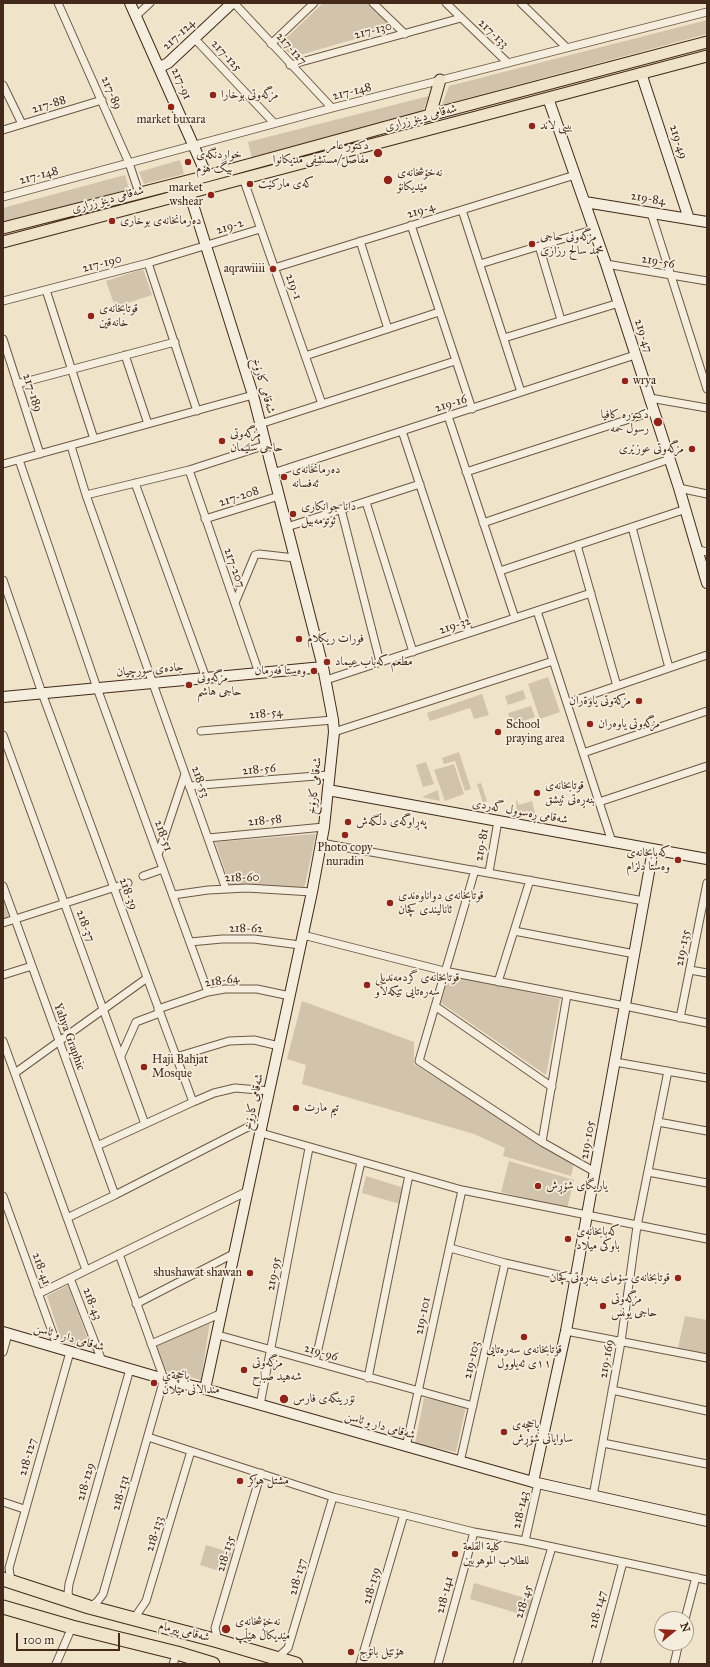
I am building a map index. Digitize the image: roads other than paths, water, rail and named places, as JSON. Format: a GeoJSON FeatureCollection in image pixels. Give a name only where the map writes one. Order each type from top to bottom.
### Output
{"type":"FeatureCollection","features":[{"type":"Feature","properties":{"kind":"highway","name":"شەقامی پیرمام"},"geometry":{"type":"LineString","coordinates":[[8,1576],[90,1607],[133,1620],[184,1632],[216,1636],[296,1664]]}},
{"type":"Feature","properties":{"kind":"highway","name":"شەقامی پیرمام"},"geometry":{"type":"LineString","coordinates":[[3,1607],[175,1659],[209,1663]]}},
{"type":"Feature","properties":{"kind":"highway"},"geometry":{"type":"LineString","coordinates":[[175,1659],[186,1647],[187,1642],[184,1632]]}},
{"type":"Feature","properties":{"kind":"highway"},"geometry":{"type":"LineString","coordinates":[[209,1663],[203,1656],[203,1650],[216,1636]]}},
{"type":"Feature","properties":{"kind":"main road","name":"شەقامی دینۆ زراری"},"geometry":{"type":"LineString","coordinates":[[3,228],[139,194],[707,42]]}},
{"type":"Feature","properties":{"kind":"main road","name":"شەقامی دینۆ زراری"},"geometry":{"type":"LineString","coordinates":[[3,242],[707,56]]}},
{"type":"Feature","properties":{"kind":"main road"},"geometry":{"type":"LineString","coordinates":[[430,115],[440,80]]}},
{"type":"Feature","properties":{"kind":"street","name":"217-89"},"geometry":{"type":"LineString","coordinates":[[58,3],[129,163],[139,194]]}},
{"type":"Feature","properties":{"kind":"street","name":"217-91"},"geometry":{"type":"LineString","coordinates":[[130,3],[160,67],[207,176]]}},
{"type":"Feature","properties":{"kind":"street"},"geometry":{"type":"LineString","coordinates":[[136,16],[150,3]]}},
{"type":"Feature","properties":{"kind":"street","name":"217-124"},"geometry":{"type":"LineString","coordinates":[[160,67],[168,63],[233,3]]}},
{"type":"Feature","properties":{"kind":"street","name":"217-127"},"geometry":{"type":"LineString","coordinates":[[233,3],[332,108]]}},
{"type":"Feature","properties":{"kind":"street"},"geometry":{"type":"LineString","coordinates":[[271,44],[314,3]]}},
{"type":"Feature","properties":{"kind":"street"},"geometry":{"type":"LineString","coordinates":[[374,3],[404,34]]}},
{"type":"Feature","properties":{"kind":"street","name":"217-133"},"geometry":{"type":"LineString","coordinates":[[446,3],[508,63]]}},
{"type":"Feature","properties":{"kind":"street"},"geometry":{"type":"LineString","coordinates":[[521,3],[566,48]]}},
{"type":"Feature","properties":{"kind":"street","name":"217-148"},"geometry":{"type":"LineString","coordinates":[[3,197],[332,108],[707,12]]}},
{"type":"Feature","properties":{"kind":"street","name":"217-130"},"geometry":{"type":"LineString","coordinates":[[290,65],[461,18]]}},
{"type":"Feature","properties":{"kind":"street","name":"217-125"},"geometry":{"type":"LineString","coordinates":[[194,38],[274,124]]}},
{"type":"Feature","properties":{"kind":"street","name":"219-49"},"geometry":{"type":"LineString","coordinates":[[641,74],[689,219]]}},
{"type":"Feature","properties":{"kind":"street"},"geometry":{"type":"LineString","coordinates":[[3,86],[22,124]]}},
{"type":"Feature","properties":{"kind":"street","name":"219-47"},"geometry":{"type":"LineString","coordinates":[[548,98],[606,264],[686,509],[703,551],[707,583]]}},
{"type":"Feature","properties":{"kind":"street","name":"217-88"},"geometry":{"type":"LineString","coordinates":[[3,130],[102,100]]}},
{"type":"Feature","properties":{"kind":"street","name":"219-4"},"geometry":{"type":"LineString","coordinates":[[274,268],[575,175]]}},
{"type":"Feature","properties":{"kind":"street","name":"219-1"},"geometry":{"type":"LineString","coordinates":[[243,178],[322,404]]}},
{"type":"Feature","properties":{"kind":"street","name":"شەقامی کارۆخ"},"geometry":{"type":"LineString","coordinates":[[189,192],[266,445],[323,667],[334,732],[324,827],[312,892],[218,1335],[205,1389]]}},
{"type":"Feature","properties":{"kind":"street","name":"219-84"},"geometry":{"type":"LineString","coordinates":[[584,202],[707,222]]}},
{"type":"Feature","properties":{"kind":"street"},"geometry":{"type":"LineString","coordinates":[[462,210],[522,392]]}},
{"type":"Feature","properties":{"kind":"street"},"geometry":{"type":"LineString","coordinates":[[651,213],[707,389]]}},
{"type":"Feature","properties":{"kind":"street"},"geometry":{"type":"LineString","coordinates":[[411,225],[472,409]]}},
{"type":"Feature","properties":{"kind":"street","name":"219-2"},"geometry":{"type":"LineString","coordinates":[[206,246],[260,229]]}},
{"type":"Feature","properties":{"kind":"street"},"geometry":{"type":"LineString","coordinates":[[480,264],[594,229]]}},
{"type":"Feature","properties":{"kind":"street"},"geometry":{"type":"LineString","coordinates":[[360,241],[388,329]]}},
{"type":"Feature","properties":{"kind":"street","name":"217-190"},"geometry":{"type":"LineString","coordinates":[[3,301],[148,263],[206,246]]}},
{"type":"Feature","properties":{"kind":"street"},"geometry":{"type":"LineString","coordinates":[[539,246],[562,320]]}},
{"type":"Feature","properties":{"kind":"street"},"geometry":{"type":"LineString","coordinates":[[148,263],[197,411]]}},
{"type":"Feature","properties":{"kind":"street","name":"219-56"},"geometry":{"type":"LineString","coordinates":[[606,264],[707,281]]}},
{"type":"Feature","properties":{"kind":"street"},"geometry":{"type":"LineString","coordinates":[[46,290],[94,439]]}},
{"type":"Feature","properties":{"kind":"street"},"geometry":{"type":"LineString","coordinates":[[504,338],[618,303]]}},
{"type":"Feature","properties":{"kind":"street"},"geometry":{"type":"LineString","coordinates":[[305,356],[439,312]]}},
{"type":"Feature","properties":{"kind":"street","name":"217-189"},"geometry":{"type":"LineString","coordinates":[[3,339],[40,454]]}},
{"type":"Feature","properties":{"kind":"street"},"geometry":{"type":"LineString","coordinates":[[17,384],[175,342]]}},
{"type":"Feature","properties":{"kind":"street"},"geometry":{"type":"LineString","coordinates":[[125,355],[148,424]]}},
{"type":"Feature","properties":{"kind":"street","name":"219-16"},"geometry":{"type":"LineString","coordinates":[[273,473],[635,356]]}},
{"type":"Feature","properties":{"kind":"street"},"geometry":{"type":"LineString","coordinates":[[260,424],[455,361]]}},
{"type":"Feature","properties":{"kind":"street"},"geometry":{"type":"LineString","coordinates":[[3,464],[252,395]]}},
{"type":"Feature","properties":{"kind":"street"},"geometry":{"type":"LineString","coordinates":[[650,398],[707,408]]}},
{"type":"Feature","properties":{"kind":"street"},"geometry":{"type":"LineString","coordinates":[[466,472],[654,411]]}},
{"type":"Feature","properties":{"kind":"street"},"geometry":{"type":"LineString","coordinates":[[448,416],[515,618]]}},
{"type":"Feature","properties":{"kind":"street"},"geometry":{"type":"LineString","coordinates":[[402,431],[469,633]]}},
{"type":"Feature","properties":{"kind":"street"},"geometry":{"type":"LineString","coordinates":[[86,495],[189,470],[266,445]]}},
{"type":"Feature","properties":{"kind":"street","name":"218-53"},"geometry":{"type":"LineString","coordinates":[[71,446],[86,495],[226,889]]}},
{"type":"Feature","properties":{"kind":"street"},"geometry":{"type":"LineString","coordinates":[[484,523],[670,459]]}},
{"type":"Feature","properties":{"kind":"street","name":"218-51"},"geometry":{"type":"LineString","coordinates":[[19,460],[97,688],[208,992]]}},
{"type":"Feature","properties":{"kind":"street","name":"217-207"},"geometry":{"type":"LineString","coordinates":[[189,470],[259,674]]}},
{"type":"Feature","properties":{"kind":"street"},"geometry":{"type":"LineString","coordinates":[[135,483],[206,678]]}},
{"type":"Feature","properties":{"kind":"street"},"geometry":{"type":"LineString","coordinates":[[287,527],[420,484]]}},
{"type":"Feature","properties":{"kind":"street"},"geometry":{"type":"LineString","coordinates":[[680,488],[707,494]]}},
{"type":"Feature","properties":{"kind":"street","name":"217-208"},"geometry":{"type":"LineString","coordinates":[[205,520],[279,496]]}},
{"type":"Feature","properties":{"kind":"street"},"geometry":{"type":"LineString","coordinates":[[366,502],[413,652]]}},
{"type":"Feature","properties":{"kind":"street"},"geometry":{"type":"LineString","coordinates":[[341,509],[380,662]]}},
{"type":"Feature","properties":{"kind":"street"},"geometry":{"type":"LineString","coordinates":[[500,571],[686,509]]}},
{"type":"Feature","properties":{"kind":"street"},"geometry":{"type":"LineString","coordinates":[[632,527],[669,668]]}},
{"type":"Feature","properties":{"kind":"street"},"geometry":{"type":"LineString","coordinates":[[577,545],[617,686]]}},
{"type":"Feature","properties":{"kind":"street"},"geometry":{"type":"LineString","coordinates":[[235,604],[255,555],[259,554],[295,558]]}},
{"type":"Feature","properties":{"kind":"street","name":"218-39"},"geometry":{"type":"LineString","coordinates":[[3,580],[42,693],[192,1102]]}},
{"type":"Feature","properties":{"kind":"street","name":"219-32"},"geometry":{"type":"LineString","coordinates":[[326,680],[591,593]]}},
{"type":"Feature","properties":{"kind":"street"},"geometry":{"type":"LineString","coordinates":[[537,611],[612,842]]}},
{"type":"Feature","properties":{"kind":"street"},"geometry":{"type":"LineString","coordinates":[[567,703],[707,655]]}},
{"type":"Feature","properties":{"kind":"street"},"geometry":{"type":"LineString","coordinates":[[334,732],[553,661]]}},
{"type":"Feature","properties":{"kind":"street","name":"جادەی سورچیان"},"geometry":{"type":"LineString","coordinates":[[3,696],[323,667]]}},
{"type":"Feature","properties":{"kind":"street"},"geometry":{"type":"LineString","coordinates":[[583,753],[707,711]]}},
{"type":"Feature","properties":{"kind":"street","name":"218-54"},"geometry":{"type":"LineString","coordinates":[[201,731],[333,720]]}},
{"type":"Feature","properties":{"kind":"street","name":"218-37"},"geometry":{"type":"LineString","coordinates":[[3,735],[146,1124]]}},
{"type":"Feature","properties":{"kind":"street"},"geometry":{"type":"LineString","coordinates":[[599,802],[707,766]]}},
{"type":"Feature","properties":{"kind":"street"},"geometry":{"type":"LineString","coordinates":[[158,855],[185,773]]}},
{"type":"Feature","properties":{"kind":"street","name":"218-56"},"geometry":{"type":"LineString","coordinates":[[190,786],[329,775]]}},
{"type":"Feature","properties":{"kind":"street","name":"شەقامی ڕەسوول گەردی"},"geometry":{"type":"LineString","coordinates":[[328,790],[707,859]]}},
{"type":"Feature","properties":{"kind":"street","name":"219-81"},"geometry":{"type":"LineString","coordinates":[[489,872],[498,821]]}},
{"type":"Feature","properties":{"kind":"street","name":"218-58"},"geometry":{"type":"LineString","coordinates":[[208,838],[324,827]]}},
{"type":"Feature","properties":{"kind":"street"},"geometry":{"type":"LineString","coordinates":[[321,843],[644,901]]}},
{"type":"Feature","properties":{"kind":"street","name":"219-105"},"geometry":{"type":"LineString","coordinates":[[536,1482],[576,1279],[654,850]]}},
{"type":"Feature","properties":{"kind":"street"},"geometry":{"type":"LineString","coordinates":[[143,876],[163,868]]}},
{"type":"Feature","properties":{"kind":"street"},"geometry":{"type":"LineString","coordinates":[[475,870],[444,971],[419,1061],[542,1142],[595,1172]]}},
{"type":"Feature","properties":{"kind":"street"},"geometry":{"type":"LineString","coordinates":[[498,982],[530,880]]}},
{"type":"Feature","properties":{"kind":"street"},"geometry":{"type":"LineString","coordinates":[[3,923],[128,883]]}},
{"type":"Feature","properties":{"kind":"street","name":"219-135"},"geometry":{"type":"LineString","coordinates":[[680,1018],[690,970],[704,918],[707,883]]}},
{"type":"Feature","properties":{"kind":"street","name":"Yahya Graphic"},"geometry":{"type":"LineString","coordinates":[[3,886],[115,1195]]}},
{"type":"Feature","properties":{"kind":"street","name":"218-60"},"geometry":{"type":"LineString","coordinates":[[173,895],[226,889],[258,888],[312,892]]}},
{"type":"Feature","properties":{"kind":"street"},"geometry":{"type":"LineString","coordinates":[[514,931],[634,954]]}},
{"type":"Feature","properties":{"kind":"street","name":"218-62"},"geometry":{"type":"LineString","coordinates":[[190,942],[238,939],[302,940],[444,971],[707,1023]]}},
{"type":"Feature","properties":{"kind":"street"},"geometry":{"type":"LineString","coordinates":[[3,975],[32,966]]}},
{"type":"Feature","properties":{"kind":"street"},"geometry":{"type":"LineString","coordinates":[[690,970],[707,972]]}},
{"type":"Feature","properties":{"kind":"street"},"geometry":{"type":"LineString","coordinates":[[15,1073],[147,978]]}},
{"type":"Feature","properties":{"kind":"street","name":"218-64"},"geometry":{"type":"LineString","coordinates":[[121,1056],[136,1022],[159,1011],[208,992],[225,989],[252,989],[290,996]]}},
{"type":"Feature","properties":{"kind":"street"},"geometry":{"type":"LineString","coordinates":[[542,1142],[567,996]]}},
{"type":"Feature","properties":{"kind":"street"},"geometry":{"type":"LineString","coordinates":[[435,1006],[552,1087]]}},
{"type":"Feature","properties":{"kind":"street"},"geometry":{"type":"LineString","coordinates":[[3,1040],[86,1270]]}},
{"type":"Feature","properties":{"kind":"street"},"geometry":{"type":"LineString","coordinates":[[176,1057],[233,1040],[254,1040],[279,1046]]}},
{"type":"Feature","properties":{"kind":"street"},"geometry":{"type":"LineString","coordinates":[[615,1062],[707,1078]]}},
{"type":"Feature","properties":{"kind":"street","name":"219-169"},"geometry":{"type":"LineString","coordinates":[[593,1496],[621,1342],[637,1226],[668,1071]]}},
{"type":"Feature","properties":{"kind":"street"},"geometry":{"type":"LineString","coordinates":[[97,1146],[214,1093],[235,1088],[270,1091]]}},
{"type":"Feature","properties":{"kind":"street"},"geometry":{"type":"LineString","coordinates":[[658,1122],[707,1131]]}},
{"type":"Feature","properties":{"kind":"street"},"geometry":{"type":"LineString","coordinates":[[67,1218],[248,1127],[262,1129],[309,1148],[462,1190],[707,1239]]}},
{"type":"Feature","properties":{"kind":"street","name":"219-95"},"geometry":{"type":"LineString","coordinates":[[260,1405],[309,1148]]}},
{"type":"Feature","properties":{"kind":"street"},"geometry":{"type":"LineString","coordinates":[[315,1362],[361,1162]]}},
{"type":"Feature","properties":{"kind":"street"},"geometry":{"type":"LineString","coordinates":[[648,1172],[707,1183]]}},
{"type":"Feature","properties":{"kind":"street"},"geometry":{"type":"LineString","coordinates":[[368,1378],[409,1175]]}},
{"type":"Feature","properties":{"kind":"street","name":"219-101"},"geometry":{"type":"LineString","coordinates":[[406,1447],[462,1190]]}},
{"type":"Feature","properties":{"kind":"street"},"geometry":{"type":"LineString","coordinates":[[38,1294],[248,1191]]}},
{"type":"Feature","properties":{"kind":"street","name":"218-41"},"geometry":{"type":"LineString","coordinates":[[3,1196],[58,1348]]}},
{"type":"Feature","properties":{"kind":"street"},"geometry":{"type":"LineString","coordinates":[[450,1248],[505,1263],[576,1279]]}},
{"type":"Feature","properties":{"kind":"street"},"geometry":{"type":"LineString","coordinates":[[136,1304],[235,1253]]}},
{"type":"Feature","properties":{"kind":"street"},"geometry":{"type":"LineString","coordinates":[[119,1254],[164,1379]]}},
{"type":"Feature","properties":{"kind":"street","name":"219-103"},"geometry":{"type":"LineString","coordinates":[[460,1462],[505,1263]]}},
{"type":"Feature","properties":{"kind":"street","name":"218-43"},"geometry":{"type":"LineString","coordinates":[[70,1278],[102,1361]]}},
{"type":"Feature","properties":{"kind":"street"},"geometry":{"type":"LineString","coordinates":[[151,1344],[222,1313]]}},
{"type":"Feature","properties":{"kind":"street"},"geometry":{"type":"LineString","coordinates":[[566,1331],[707,1358]]}},
{"type":"Feature","properties":{"kind":"street"},"geometry":{"type":"LineString","coordinates":[[3,1352],[6,1333]]}},
{"type":"Feature","properties":{"kind":"street","name":"شەقامی دار و ئاسن"},"geometry":{"type":"LineString","coordinates":[[6,1333],[460,1462],[593,1496],[707,1521]]}},
{"type":"Feature","properties":{"kind":"street","name":"219-96"},"geometry":{"type":"LineString","coordinates":[[218,1335],[418,1392],[473,1406]]}},
{"type":"Feature","properties":{"kind":"street","name":"218-127"},"geometry":{"type":"LineString","coordinates":[[8,1576],[24,1508],[70,1352]]}},
{"type":"Feature","properties":{"kind":"street","name":"218-129"},"geometry":{"type":"LineString","coordinates":[[71,1601],[68,1593],[68,1584],[130,1369]]}},
{"type":"Feature","properties":{"kind":"street","name":"218-131"},"geometry":{"type":"LineString","coordinates":[[90,1607],[97,1602],[103,1594],[164,1379]]}},
{"type":"Feature","properties":{"kind":"street"},"geometry":{"type":"LineString","coordinates":[[612,1390],[707,1411]]}},
{"type":"Feature","properties":{"kind":"street"},"geometry":{"type":"LineString","coordinates":[[148,1437],[333,1497],[474,1532],[525,1541],[707,1580]]}},
{"type":"Feature","properties":{"kind":"street"},"geometry":{"type":"LineString","coordinates":[[603,1443],[707,1464]]}},
{"type":"Feature","properties":{"kind":"street","name":"218-133"},"geometry":{"type":"LineString","coordinates":[[133,1620],[146,1601],[191,1451]]}},
{"type":"Feature","properties":{"kind":"street","name":"218-135"},"geometry":{"type":"LineString","coordinates":[[216,1636],[261,1473]]}},
{"type":"Feature","properties":{"kind":"street","name":"218-143"},"geometry":{"type":"LineString","coordinates":[[525,1541],[536,1482]]}},
{"type":"Feature","properties":{"kind":"street","name":"218-137"},"geometry":{"type":"LineString","coordinates":[[277,1658],[288,1648],[333,1497]]}},
{"type":"Feature","properties":{"kind":"street"},"geometry":{"type":"LineString","coordinates":[[3,1502],[24,1508]]}},
{"type":"Feature","properties":{"kind":"street","name":"218-139"},"geometry":{"type":"LineString","coordinates":[[360,1664],[404,1514]]}},
{"type":"Feature","properties":{"kind":"street","name":"218-141"},"geometry":{"type":"LineString","coordinates":[[438,1664],[474,1532]]}},
{"type":"Feature","properties":{"kind":"street","name":"218-45"},"geometry":{"type":"LineString","coordinates":[[517,1664],[552,1547]]}},
{"type":"Feature","properties":{"kind":"street","name":"218-147"},"geometry":{"type":"LineString","coordinates":[[596,1664],[623,1562]]}},
{"type":"Feature","properties":{"kind":"street"},"geometry":{"type":"LineString","coordinates":[[687,1611],[696,1577]]}},
{"type":"Feature","properties":{"kind":"street"},"geometry":{"type":"LineString","coordinates":[[56,1664],[72,1627]]}},
{"type":"Feature","properties":{"kind":"street"},"geometry":{"type":"LineString","coordinates":[[674,1664],[677,1651]]}},
{"type":"Feature","properties":{"kind":"place","name":"مزگەوتی بوخارا"},"geometry":{"type":"Point","coordinates":[213,95]}},
{"type":"Feature","properties":{"kind":"place","name":"market buxara"},"geometry":{"type":"Point","coordinates":[171,107]}},
{"type":"Feature","properties":{"kind":"place","name":"بيبى لاند"},"geometry":{"type":"Point","coordinates":[532,126]}},
{"type":"Feature","properties":{"kind":"place","name":"دكتور عامر مفاصل/مستشفى مديكانوا"},"geometry":{"type":"Point","coordinates":[378,153]}},
{"type":"Feature","properties":{"kind":"place","name":"خواردنگەی بیگ هۆم"},"geometry":{"type":"Point","coordinates":[188,162]}},
{"type":"Feature","properties":{"kind":"place","name":"نەخۆشخانەی مێدیکانۆ"},"geometry":{"type":"Point","coordinates":[388,180]}},
{"type":"Feature","properties":{"kind":"place","name":"کەی مارکێت"},"geometry":{"type":"Point","coordinates":[250,184]}},
{"type":"Feature","properties":{"kind":"place","name":"market wshear"},"geometry":{"type":"Point","coordinates":[211,195]}},
{"type":"Feature","properties":{"kind":"place","name":"دەرمانخانەی بوخاری"},"geometry":{"type":"Point","coordinates":[112,221]}},
{"type":"Feature","properties":{"kind":"place","name":"مزگەوتی حاجی محمد سالح رزازی"},"geometry":{"type":"Point","coordinates":[532,244]}},
{"type":"Feature","properties":{"kind":"place","name":"aqrawiiii"},"geometry":{"type":"Point","coordinates":[273,269]}},
{"type":"Feature","properties":{"kind":"place","name":"قوتابخانەی خانەقین"},"geometry":{"type":"Point","coordinates":[91,316]}},
{"type":"Feature","properties":{"kind":"place","name":"wrya"},"geometry":{"type":"Point","coordinates":[625,381]}},
{"type":"Feature","properties":{"kind":"place","name":"دکتورە کافیا رسول حمە"},"geometry":{"type":"Point","coordinates":[658,422]}},
{"type":"Feature","properties":{"kind":"place","name":"مزگەوتی حاجی سلێمان"},"geometry":{"type":"Point","coordinates":[222,441]}},
{"type":"Feature","properties":{"kind":"place","name":"مزگه‌وتی عوزێری"},"geometry":{"type":"Point","coordinates":[692,449]}},
{"type":"Feature","properties":{"kind":"place","name":"دەرمانخانەی ئەفسانە"},"geometry":{"type":"Point","coordinates":[284,477]}},
{"type":"Feature","properties":{"kind":"place","name":"دانا جوانكارى ئوتومەبیل"},"geometry":{"type":"Point","coordinates":[293,514]}},
{"type":"Feature","properties":{"kind":"place","name":"فورات ريکلام"},"geometry":{"type":"Point","coordinates":[299,639]}},
{"type":"Feature","properties":{"kind":"place","name":"مطعم کەباب عیماد"},"geometry":{"type":"Point","coordinates":[327,662]}},
{"type":"Feature","properties":{"kind":"place","name":"وەستا فەرمان"},"geometry":{"type":"Point","coordinates":[314,671]}},
{"type":"Feature","properties":{"kind":"place","name":"مزگەوتی حاجی هاشم"},"geometry":{"type":"Point","coordinates":[189,685]}},
{"type":"Feature","properties":{"kind":"place","name":"مزكةوتى ياوةران"},"geometry":{"type":"Point","coordinates":[639,701]}},
{"type":"Feature","properties":{"kind":"place","name":"مزگەوتی یاوەران"},"geometry":{"type":"Point","coordinates":[590,724]}},
{"type":"Feature","properties":{"kind":"place","name":"School praying area"},"geometry":{"type":"Point","coordinates":[498,732]}},
{"type":"Feature","properties":{"kind":"place","name":"قوتابخانەی بنەڕەتی ئیشق"},"geometry":{"type":"Point","coordinates":[537,793]}},
{"type":"Feature","properties":{"kind":"place","name":"پەڕاوگەی دڵگەش"},"geometry":{"type":"Point","coordinates":[348,822]}},
{"type":"Feature","properties":{"kind":"place","name":"Photo copy nuradin"},"geometry":{"type":"Point","coordinates":[345,835]}},
{"type":"Feature","properties":{"kind":"place","name":"كەبابخانەی وەستا دلزام"},"geometry":{"type":"Point","coordinates":[678,860]}},
{"type":"Feature","properties":{"kind":"place","name":"قوتابخانەی دواناوەندی ئانالیندی كچان"},"geometry":{"type":"Point","coordinates":[390,903]}},
{"type":"Feature","properties":{"kind":"place","name":"قوتابخانەی گردمەندیلی سەرەتایی تێكەلاو"},"geometry":{"type":"Point","coordinates":[367,985]}},
{"type":"Feature","properties":{"kind":"place","name":"Haji Bahjat Mosque"},"geometry":{"type":"Point","coordinates":[144,1067]}},
{"type":"Feature","properties":{"kind":"place","name":"تيم مارت"},"geometry":{"type":"Point","coordinates":[296,1108]}},
{"type":"Feature","properties":{"kind":"place","name":"یاریگای شۆڕش"},"geometry":{"type":"Point","coordinates":[538,1186]}},
{"type":"Feature","properties":{"kind":"place","name":"کەبابخانەی باوکی میلاد"},"geometry":{"type":"Point","coordinates":[568,1239]}},
{"type":"Feature","properties":{"kind":"place","name":"shushawat shawan"},"geometry":{"type":"Point","coordinates":[250,1273]}},
{"type":"Feature","properties":{"kind":"place","name":"قوتابخانەی سۆمای بنەڕەتی کچان"},"geometry":{"type":"Point","coordinates":[678,1278]}},
{"type":"Feature","properties":{"kind":"place","name":"مزگەوتی حاجی یونس"},"geometry":{"type":"Point","coordinates":[603,1306]}},
{"type":"Feature","properties":{"kind":"place","name":"قوتابخانەی سەرەتایی ١١ی ئەیلوول"},"geometry":{"type":"Point","coordinates":[524,1337]}},
{"type":"Feature","properties":{"kind":"place","name":"مزگه‌وتی شه‌هید صباح"},"geometry":{"type":"Point","coordinates":[244,1370]}},
{"type":"Feature","properties":{"kind":"place","name":"باخچةي مندالانى ميلان"},"geometry":{"type":"Point","coordinates":[154,1383]}},
{"type":"Feature","properties":{"kind":"place","name":"نۆرینگەی فارس"},"geometry":{"type":"Point","coordinates":[284,1399]}},
{"type":"Feature","properties":{"kind":"place","name":"باخچەی ساوایانی شۆڕش"},"geometry":{"type":"Point","coordinates":[504,1432]}},
{"type":"Feature","properties":{"kind":"place","name":"مشتل هوكر"},"geometry":{"type":"Point","coordinates":[240,1481]}},
{"type":"Feature","properties":{"kind":"place","name":"کلیة القلعة للطلاب الموهوبین"},"geometry":{"type":"Point","coordinates":[455,1554]}},
{"type":"Feature","properties":{"kind":"place","name":"نەخۆشخانەی مێدیکاڵ هێڵپ"},"geometry":{"type":"Point","coordinates":[226,1629]}},
{"type":"Feature","properties":{"kind":"place","name":"هۆتێل بانۆج"},"geometry":{"type":"Point","coordinates":[351,1652]}}]}
